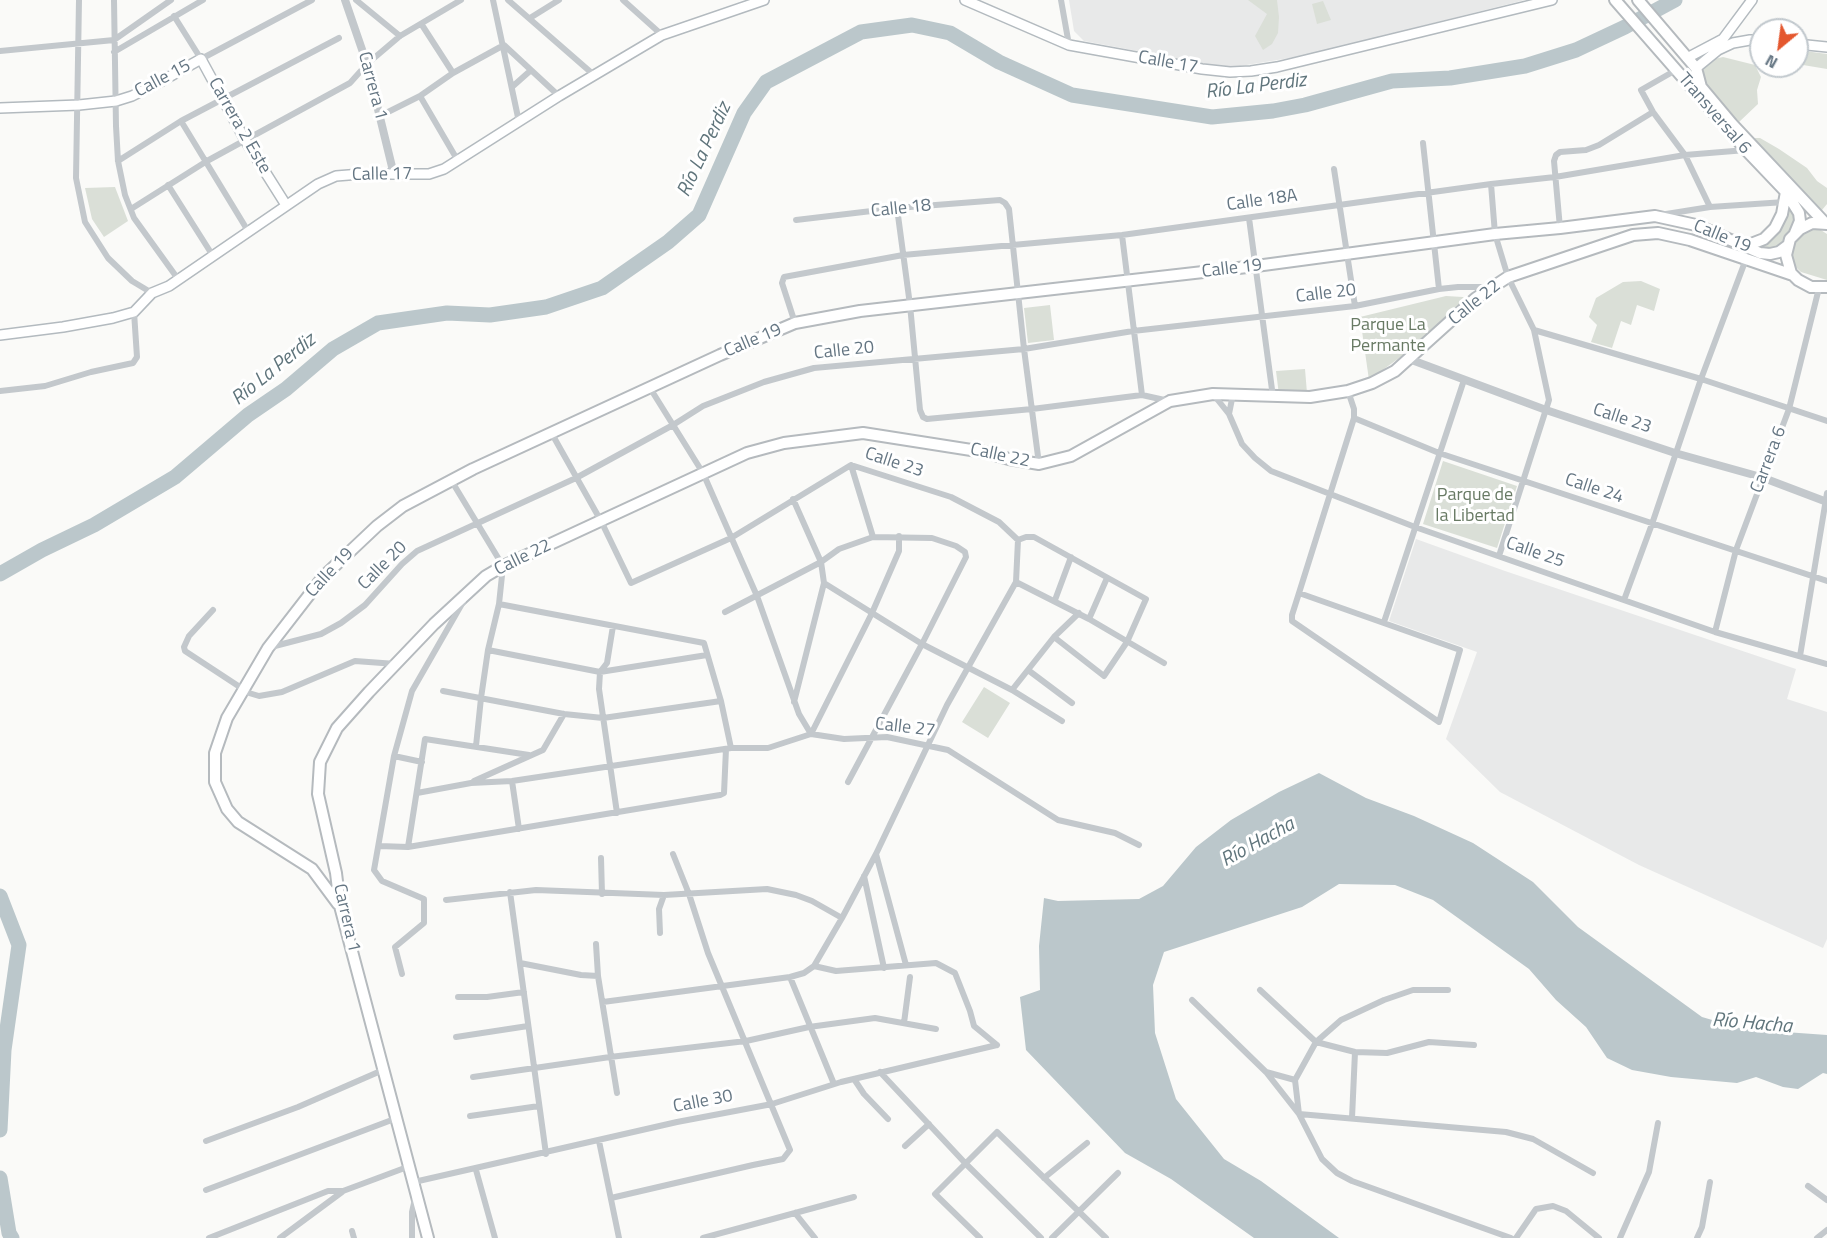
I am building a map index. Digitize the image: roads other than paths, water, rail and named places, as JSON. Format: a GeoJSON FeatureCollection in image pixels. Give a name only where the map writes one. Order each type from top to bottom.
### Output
{"type":"FeatureCollection","features":[{"type":"Feature","properties":{"kind":"main road","name":"Calle 17"},"geometry":{"type":"LineString","coordinates":[[134,312],[152,293],[178,279],[318,184],[336,176],[429,174],[444,170],[559,96],[662,35],[764,0]]}},
{"type":"Feature","properties":{"kind":"main road","name":"Calle 17"},"geometry":{"type":"LineString","coordinates":[[965,0],[1069,45],[1202,69],[1251,71],[1277,67],[1552,0]]}},
{"type":"Feature","properties":{"kind":"main road","name":"Transversal 6"},"geometry":{"type":"LineString","coordinates":[[1615,0],[1799,213],[1800,221],[1795,233]]}},
{"type":"Feature","properties":{"kind":"main road","name":"Transversal 6"},"geometry":{"type":"LineString","coordinates":[[1638,0],[1696,68],[1701,87],[1826,224]]}},
{"type":"Feature","properties":{"kind":"main road"},"geometry":{"type":"LineString","coordinates":[[1684,55],[1723,39],[1752,0]]}},
{"type":"Feature","properties":{"kind":"main road"},"geometry":{"type":"LineString","coordinates":[[1696,68],[1718,50],[1734,43],[1749,40]]}},
{"type":"Feature","properties":{"kind":"main road"},"geometry":{"type":"LineString","coordinates":[[1809,45],[1827,47]]}},
{"type":"Feature","properties":{"kind":"main road","name":"Carrera 2 Este"},"geometry":{"type":"LineString","coordinates":[[201,59],[245,140],[285,205]]}},
{"type":"Feature","properties":{"kind":"main road","name":"Calle 15"},"geometry":{"type":"LineString","coordinates":[[0,108],[116,101],[132,96],[201,59]]}},
{"type":"Feature","properties":{"kind":"main road"},"geometry":{"type":"LineString","coordinates":[[1746,246],[1764,238],[1775,228],[1785,197]]}},
{"type":"Feature","properties":{"kind":"main road","name":"Calle 19"},"geometry":{"type":"LineString","coordinates":[[340,906],[312,869],[238,822],[226,809],[215,782],[215,753],[227,718],[268,648],[323,577],[368,534],[403,506],[451,480],[720,355],[795,323],[860,311],[1256,266],[1495,234],[1655,216],[1696,225],[1760,252],[1770,254],[1779,252],[1787,246]]}},
{"type":"Feature","properties":{"kind":"main road"},"geometry":{"type":"LineString","coordinates":[[1798,280],[1787,265],[1787,246],[1795,233],[1805,225],[1826,224]]}},
{"type":"Feature","properties":{"kind":"main road","name":"Calle 22"},"geometry":{"type":"LineString","coordinates":[[396,664],[486,576],[502,566],[747,453],[784,443],[862,433],[984,452],[1039,464],[1071,456],[1170,401],[1213,394],[1310,397],[1348,391],[1388,375],[1476,298],[1508,277],[1633,235],[1658,233],[1690,240],[1792,275],[1804,285],[1825,287]]}},
{"type":"Feature","properties":{"kind":"main road"},"geometry":{"type":"LineString","coordinates":[[0,335],[63,327],[134,312]]}},
{"type":"Feature","properties":{"kind":"main road","name":"Carrera 1"},"geometry":{"type":"LineString","coordinates":[[396,664],[337,728],[320,762],[318,794],[336,873],[340,906],[428,1238]]}},
{"type":"Feature","properties":{"kind":"street"},"geometry":{"type":"LineString","coordinates":[[79,0],[76,178],[86,222],[108,258],[132,281],[152,293]]}},
{"type":"Feature","properties":{"kind":"street"},"geometry":{"type":"LineString","coordinates":[[114,0],[118,161],[125,195],[134,218],[178,279]]}},
{"type":"Feature","properties":{"kind":"street"},"geometry":{"type":"LineString","coordinates":[[0,51],[114,40],[171,0]]}},
{"type":"Feature","properties":{"kind":"street"},"geometry":{"type":"LineString","coordinates":[[114,52],[203,0]]}},
{"type":"Feature","properties":{"kind":"street","name":"Calle 15"},"geometry":{"type":"LineString","coordinates":[[201,59],[312,0]]}},
{"type":"Feature","properties":{"kind":"street","name":"Carrera 1"},"geometry":{"type":"LineString","coordinates":[[345,0],[367,64],[394,175]]}},
{"type":"Feature","properties":{"kind":"street"},"geometry":{"type":"LineString","coordinates":[[356,0],[400,36]]}},
{"type":"Feature","properties":{"kind":"street"},"geometry":{"type":"LineString","coordinates":[[493,0],[519,122]]}},
{"type":"Feature","properties":{"kind":"street"},"geometry":{"type":"LineString","coordinates":[[508,0],[594,75]]}},
{"type":"Feature","properties":{"kind":"street"},"geometry":{"type":"LineString","coordinates":[[530,18],[559,0]]}},
{"type":"Feature","properties":{"kind":"street"},"geometry":{"type":"LineString","coordinates":[[623,0],[662,35]]}},
{"type":"Feature","properties":{"kind":"street"},"geometry":{"type":"LineString","coordinates":[[1061,0],[1069,45]]}},
{"type":"Feature","properties":{"kind":"street"},"geometry":{"type":"LineString","coordinates":[[131,209],[207,161],[350,83],[367,64],[400,36],[422,25],[458,1]]}},
{"type":"Feature","properties":{"kind":"street","name":"Carrera 2 Este"},"geometry":{"type":"LineString","coordinates":[[174,16],[201,59]]}},
{"type":"Feature","properties":{"kind":"street"},"geometry":{"type":"LineString","coordinates":[[422,25],[453,73]]}},
{"type":"Feature","properties":{"kind":"street"},"geometry":{"type":"LineString","coordinates":[[118,161],[181,122],[339,38]]}},
{"type":"Feature","properties":{"kind":"street"},"geometry":{"type":"LineString","coordinates":[[504,45],[559,96]]}},
{"type":"Feature","properties":{"kind":"street"},"geometry":{"type":"LineString","coordinates":[[380,116],[420,96],[453,73],[504,45]]}},
{"type":"Feature","properties":{"kind":"street"},"geometry":{"type":"LineString","coordinates":[[1676,70],[1641,90],[1653,112],[1685,155],[1710,207]]}},
{"type":"Feature","properties":{"kind":"street"},"geometry":{"type":"LineString","coordinates":[[512,87],[530,71]]}},
{"type":"Feature","properties":{"kind":"street"},"geometry":{"type":"LineString","coordinates":[[420,96],[458,161]]}},
{"type":"Feature","properties":{"kind":"street"},"geometry":{"type":"LineString","coordinates":[[1560,228],[1554,161],[1556,154],[1586,150],[1599,145],[1653,112]]}},
{"type":"Feature","properties":{"kind":"street"},"geometry":{"type":"LineString","coordinates":[[181,122],[249,231]]}},
{"type":"Feature","properties":{"kind":"street"},"geometry":{"type":"LineString","coordinates":[[1423,143],[1439,289]]}},
{"type":"Feature","properties":{"kind":"street","name":"Calle 18A"},"geometry":{"type":"LineString","coordinates":[[795,323],[782,279],[784,277],[903,255],[1122,235],[1555,177],[1685,155],[1746,150]]}},
{"type":"Feature","properties":{"kind":"street"},"geometry":{"type":"LineString","coordinates":[[1334,169],[1355,306]]}},
{"type":"Feature","properties":{"kind":"street"},"geometry":{"type":"LineString","coordinates":[[168,184],[213,256]]}},
{"type":"Feature","properties":{"kind":"street"},"geometry":{"type":"LineString","coordinates":[[1491,184],[1495,234],[1508,277],[1534,330],[1549,400],[1499,556]]}},
{"type":"Feature","properties":{"kind":"street","name":"Calle 19"},"geometry":{"type":"LineString","coordinates":[[1655,216],[1785,197]]}},
{"type":"Feature","properties":{"kind":"street","name":"Calle 18"},"geometry":{"type":"LineString","coordinates":[[796,220],[897,208],[1000,200],[1009,209],[1012,244]]}},
{"type":"Feature","properties":{"kind":"street"},"geometry":{"type":"LineString","coordinates":[[897,208],[910,305],[920,410],[923,417],[1032,409],[1142,395],[1170,401]]}},
{"type":"Feature","properties":{"kind":"street"},"geometry":{"type":"LineString","coordinates":[[1249,218],[1273,397]]}},
{"type":"Feature","properties":{"kind":"street"},"geometry":{"type":"LineString","coordinates":[[1122,235],[1142,395]]}},
{"type":"Feature","properties":{"kind":"street"},"geometry":{"type":"LineString","coordinates":[[1012,244],[1023,349],[1039,464]]}},
{"type":"Feature","properties":{"kind":"street"},"geometry":{"type":"LineString","coordinates":[[1624,600],[1746,258]]}},
{"type":"Feature","properties":{"kind":"street","name":"Calle 20"},"geometry":{"type":"LineString","coordinates":[[268,648],[321,634],[341,623],[365,605],[417,551],[576,478],[674,425],[703,406],[764,382],[814,368],[1023,349],[1133,331],[1355,306],[1458,286],[1492,287]]}},
{"type":"Feature","properties":{"kind":"street","name":"Carrera 6"},"geometry":{"type":"LineString","coordinates":[[1715,632],[1736,550],[1761,477],[1789,409],[1825,287]]}},
{"type":"Feature","properties":{"kind":"street"},"geometry":{"type":"LineString","coordinates":[[0,392],[45,386],[91,372],[133,363],[137,357],[134,312]]}},
{"type":"Feature","properties":{"kind":"street"},"geometry":{"type":"LineString","coordinates":[[1534,330],[1701,379],[1827,421]]}},
{"type":"Feature","properties":{"kind":"street","name":"Calle 23"},"geometry":{"type":"LineString","coordinates":[[1409,359],[1546,410],[1826,499]]}},
{"type":"Feature","properties":{"kind":"street"},"geometry":{"type":"LineString","coordinates":[[1384,622],[1464,380]]}},
{"type":"Feature","properties":{"kind":"street"},"geometry":{"type":"LineString","coordinates":[[650,388],[703,473],[757,596],[794,702],[811,734]]}},
{"type":"Feature","properties":{"kind":"street"},"geometry":{"type":"LineString","coordinates":[[1299,593],[1460,650],[1439,722],[1292,621],[1292,615],[1354,418],[1354,409],[1348,391]]}},
{"type":"Feature","properties":{"kind":"street","name":"Calle 25"},"geometry":{"type":"LineString","coordinates":[[1213,394],[1229,414],[1242,444],[1271,471],[1415,527],[1715,632],[1827,664]]}},
{"type":"Feature","properties":{"kind":"street"},"geometry":{"type":"LineString","coordinates":[[1229,414],[1233,394]]}},
{"type":"Feature","properties":{"kind":"street","name":"Calle 24"},"geometry":{"type":"LineString","coordinates":[[1354,418],[1439,453],[1827,581]]}},
{"type":"Feature","properties":{"kind":"street"},"geometry":{"type":"LineString","coordinates":[[552,434],[601,520]]}},
{"type":"Feature","properties":{"kind":"street"},"geometry":{"type":"LineString","coordinates":[[851,465],[873,537]]}},
{"type":"Feature","properties":{"kind":"street","name":"Calle 23"},"geometry":{"type":"LineString","coordinates":[[601,520],[631,583],[731,538],[851,465],[951,497],[999,522],[1018,540]]}},
{"type":"Feature","properties":{"kind":"street"},"geometry":{"type":"LineString","coordinates":[[451,480],[502,566],[499,604],[488,650],[476,746]]}},
{"type":"Feature","properties":{"kind":"street"},"geometry":{"type":"LineString","coordinates":[[793,499],[821,562],[824,583],[794,702]]}},
{"type":"Feature","properties":{"kind":"street"},"geometry":{"type":"LineString","coordinates":[[1800,656],[1826,499]]}},
{"type":"Feature","properties":{"kind":"street"},"geometry":{"type":"LineString","coordinates":[[811,734],[872,613],[899,551],[899,536]]}},
{"type":"Feature","properties":{"kind":"street"},"geometry":{"type":"LineString","coordinates":[[725,612],[821,562],[838,549],[873,537],[932,538],[956,546],[965,552],[966,557],[922,644],[848,782]]}},
{"type":"Feature","properties":{"kind":"street"},"geometry":{"type":"LineString","coordinates":[[603,1002],[789,977],[804,973],[814,966],[876,854],[948,705],[1016,582],[1018,540],[1026,537],[1034,537],[1146,599],[1127,642],[1104,676],[1054,637]]}},
{"type":"Feature","properties":{"kind":"street"},"geometry":{"type":"LineString","coordinates":[[1055,600],[1071,557]]}},
{"type":"Feature","properties":{"kind":"street"},"geometry":{"type":"LineString","coordinates":[[1089,619],[1107,578]]}},
{"type":"Feature","properties":{"kind":"street"},"geometry":{"type":"LineString","coordinates":[[1016,582],[1055,600],[1164,663]]}},
{"type":"Feature","properties":{"kind":"street"},"geometry":{"type":"LineString","coordinates":[[824,583],[922,644],[1012,690],[1062,721]]}},
{"type":"Feature","properties":{"kind":"street"},"geometry":{"type":"LineString","coordinates":[[402,974],[395,947],[424,923],[424,899],[382,881],[374,870],[394,756],[412,690],[470,591]]}},
{"type":"Feature","properties":{"kind":"street"},"geometry":{"type":"LineString","coordinates":[[379,846],[408,847],[724,793],[729,749],[721,701],[704,643],[499,604]]}},
{"type":"Feature","properties":{"kind":"street"},"geometry":{"type":"LineString","coordinates":[[213,610],[189,636],[184,647],[185,651],[249,693],[259,696],[282,692],[355,661],[396,664]]}},
{"type":"Feature","properties":{"kind":"street"},"geometry":{"type":"LineString","coordinates":[[1012,690],[1054,637],[1078,613]]}},
{"type":"Feature","properties":{"kind":"street"},"geometry":{"type":"LineString","coordinates":[[613,626],[607,663],[600,672],[599,689],[617,813]]}},
{"type":"Feature","properties":{"kind":"street"},"geometry":{"type":"LineString","coordinates":[[488,650],[600,672],[707,655]]}},
{"type":"Feature","properties":{"kind":"street"},"geometry":{"type":"LineString","coordinates":[[1028,670],[1072,704]]}},
{"type":"Feature","properties":{"kind":"street"},"geometry":{"type":"LineString","coordinates":[[442,691],[564,714],[603,718],[721,701]]}},
{"type":"Feature","properties":{"kind":"street"},"geometry":{"type":"LineString","coordinates":[[417,793],[471,783],[543,750],[564,714]]}},
{"type":"Feature","properties":{"kind":"street","name":"Calle 27"},"geometry":{"type":"LineString","coordinates":[[471,783],[512,781],[729,749],[768,748],[811,734],[844,740],[887,737],[948,750],[1058,820],[1115,833],[1139,845]]}},
{"type":"Feature","properties":{"kind":"street"},"geometry":{"type":"LineString","coordinates":[[408,847],[425,739],[529,755]]}},
{"type":"Feature","properties":{"kind":"street"},"geometry":{"type":"LineString","coordinates":[[394,756],[422,762]]}},
{"type":"Feature","properties":{"kind":"street"},"geometry":{"type":"LineString","coordinates":[[512,781],[519,829]]}},
{"type":"Feature","properties":{"kind":"street"},"geometry":{"type":"LineString","coordinates":[[611,1198],[786,1157],[790,1150],[708,953],[673,854]]}},
{"type":"Feature","properties":{"kind":"street"},"geometry":{"type":"LineString","coordinates":[[814,966],[836,971],[906,965],[876,854]]}},
{"type":"Feature","properties":{"kind":"street"},"geometry":{"type":"LineString","coordinates":[[601,858],[602,894]]}},
{"type":"Feature","properties":{"kind":"street"},"geometry":{"type":"LineString","coordinates":[[864,876],[884,968]]}},
{"type":"Feature","properties":{"kind":"street"},"geometry":{"type":"LineString","coordinates":[[446,900],[536,890],[664,895],[766,889],[812,901],[842,918]]}},
{"type":"Feature","properties":{"kind":"street"},"geometry":{"type":"LineString","coordinates":[[510,892],[546,1154]]}},
{"type":"Feature","properties":{"kind":"street"},"geometry":{"type":"LineString","coordinates":[[660,933],[659,909],[664,895]]}},
{"type":"Feature","properties":{"kind":"street"},"geometry":{"type":"LineString","coordinates":[[597,944],[598,976],[616,1093]]}},
{"type":"Feature","properties":{"kind":"street"},"geometry":{"type":"LineString","coordinates":[[520,963],[581,975],[598,976]]}},
{"type":"Feature","properties":{"kind":"street","name":"Calle 30"},"geometry":{"type":"LineString","coordinates":[[415,1188],[476,1170],[677,1122],[772,1104],[854,1078],[997,1045],[974,1026],[956,973],[936,963],[906,965]]}},
{"type":"Feature","properties":{"kind":"street"},"geometry":{"type":"LineString","coordinates":[[789,977],[834,1084]]}},
{"type":"Feature","properties":{"kind":"street"},"geometry":{"type":"LineString","coordinates":[[904,1023],[910,977]]}},
{"type":"Feature","properties":{"kind":"street"},"geometry":{"type":"LineString","coordinates":[[1260,990],[1316,1042],[1355,1052],[1387,1053],[1429,1042],[1474,1045]]}},
{"type":"Feature","properties":{"kind":"street"},"geometry":{"type":"LineString","coordinates":[[1299,1114],[1295,1080],[1316,1042],[1341,1020],[1384,1000],[1413,990],[1448,990]]}},
{"type":"Feature","properties":{"kind":"street"},"geometry":{"type":"LineString","coordinates":[[458,996],[487,997],[524,992]]}},
{"type":"Feature","properties":{"kind":"street"},"geometry":{"type":"LineString","coordinates":[[1192,1000],[1266,1072],[1299,1114],[1322,1159],[1337,1173],[1352,1181],[1511,1238]]}},
{"type":"Feature","properties":{"kind":"street"},"geometry":{"type":"LineString","coordinates":[[473,1077],[610,1057],[746,1041],[809,1027],[875,1018],[936,1029]]}},
{"type":"Feature","properties":{"kind":"street"},"geometry":{"type":"LineString","coordinates":[[456,1037],[528,1026]]}},
{"type":"Feature","properties":{"kind":"street"},"geometry":{"type":"LineString","coordinates":[[1352,1118],[1355,1052]]}},
{"type":"Feature","properties":{"kind":"street"},"geometry":{"type":"LineString","coordinates":[[207,1141],[298,1107],[383,1070]]}},
{"type":"Feature","properties":{"kind":"street"},"geometry":{"type":"LineString","coordinates":[[880,1072],[966,1164],[1041,1238]]}},
{"type":"Feature","properties":{"kind":"street"},"geometry":{"type":"LineString","coordinates":[[1266,1072],[1295,1080]]}},
{"type":"Feature","properties":{"kind":"street"},"geometry":{"type":"LineString","coordinates":[[854,1078],[864,1094],[888,1119]]}},
{"type":"Feature","properties":{"kind":"street"},"geometry":{"type":"LineString","coordinates":[[470,1116],[539,1106]]}},
{"type":"Feature","properties":{"kind":"street"},"geometry":{"type":"LineString","coordinates":[[1299,1114],[1506,1132],[1533,1139],[1593,1173]]}},
{"type":"Feature","properties":{"kind":"street"},"geometry":{"type":"LineString","coordinates":[[206,1190],[397,1118]]}},
{"type":"Feature","properties":{"kind":"street"},"geometry":{"type":"LineString","coordinates":[[1620,1238],[1649,1172],[1658,1123]]}},
{"type":"Feature","properties":{"kind":"street"},"geometry":{"type":"LineString","coordinates":[[905,1146],[929,1124]]}},
{"type":"Feature","properties":{"kind":"street"},"geometry":{"type":"LineString","coordinates":[[980,1238],[935,1194],[997,1132],[1106,1238]]}},
{"type":"Feature","properties":{"kind":"street"},"geometry":{"type":"LineString","coordinates":[[599,1141],[619,1238]]}},
{"type":"Feature","properties":{"kind":"street"},"geometry":{"type":"LineString","coordinates":[[1044,1178],[1087,1143]]}},
{"type":"Feature","properties":{"kind":"street"},"geometry":{"type":"LineString","coordinates":[[280,1238],[343,1191],[410,1166]]}},
{"type":"Feature","properties":{"kind":"street"},"geometry":{"type":"LineString","coordinates":[[476,1170],[495,1238]]}},
{"type":"Feature","properties":{"kind":"street"},"geometry":{"type":"LineString","coordinates":[[1052,1238],[1118,1173]]}},
{"type":"Feature","properties":{"kind":"street"},"geometry":{"type":"LineString","coordinates":[[1697,1238],[1702,1227],[1710,1182]]}},
{"type":"Feature","properties":{"kind":"street"},"geometry":{"type":"LineString","coordinates":[[1808,1186],[1827,1200]]}},
{"type":"Feature","properties":{"kind":"street","name":"Carrera 1"},"geometry":{"type":"LineString","coordinates":[[412,1238],[415,1188]]}},
{"type":"Feature","properties":{"kind":"street"},"geometry":{"type":"LineString","coordinates":[[209,1238],[328,1191],[343,1191]]}},
{"type":"Feature","properties":{"kind":"street"},"geometry":{"type":"LineString","coordinates":[[703,1238],[854,1197]]}},
{"type":"Feature","properties":{"kind":"street"},"geometry":{"type":"LineString","coordinates":[[1516,1238],[1536,1209],[1553,1206],[1566,1210],[1599,1238]]}},
{"type":"Feature","properties":{"kind":"street"},"geometry":{"type":"LineString","coordinates":[[795,1213],[815,1238]]}},
{"type":"Feature","properties":{"kind":"street"},"geometry":{"type":"LineString","coordinates":[[1817,1238],[1827,1230]]}},
{"type":"Feature","properties":{"kind":"water","name":"Río Hacha"},"geometry":{"type":"Polygon","coordinates":[[[1319,773],[1366,798],[1414,816],[1473,843],[1533,882],[1578,927],[1702,1017],[1743,1029],[1827,1035],[1827,1074],[1823,1073],[1798,1089],[1783,1087],[1756,1077],[1737,1083],[1671,1077],[1632,1070],[1607,1058],[1586,1027],[1556,1000],[1529,969],[1433,900],[1395,885],[1339,884],[1302,907],[1164,952],[1153,985],[1155,1033],[1176,1099],[1224,1159],[1261,1181],[1339,1238],[1254,1238],[1171,1179],[1125,1153],[1026,1050],[1020,997],[1040,990],[1039,946],[1044,898],[1058,901],[1139,899],[1163,886],[1196,847],[1231,820],[1279,792],[1319,773]]]}},
{"type":"Feature","properties":{"kind":"waterway","name":"Río La Perdiz"},"geometry":{"type":"LineString","coordinates":[[0,574],[42,550],[94,525],[175,477],[248,415],[286,389],[333,349],[378,323],[447,313],[490,315],[546,307],[602,288],[668,242],[699,215],[744,113],[766,82],[861,32],[912,25],[950,33],[999,62],[1072,95],[1212,117],[1273,111],[1305,105],[1392,81],[1450,78],[1525,66],[1576,50],[1675,0]]}},
{"type":"Feature","properties":{"kind":"waterway","name":"Río La Perdiz"},"geometry":{"type":"LineString","coordinates":[[0,896],[19,945],[4,1050],[0,1130]]}},
{"type":"Feature","properties":{"kind":"waterway","name":"Río La Perdiz"},"geometry":{"type":"LineString","coordinates":[[0,1178],[9,1233],[12,1238]]}},
{"type":"Feature","properties":{"kind":"park label","name":"Parque La Permante"},"geometry":{"type":"Point","coordinates":[1388,336]}},
{"type":"Feature","properties":{"kind":"park label","name":"Parque de la Libertad"},"geometry":{"type":"Point","coordinates":[1475,506]}}]}
